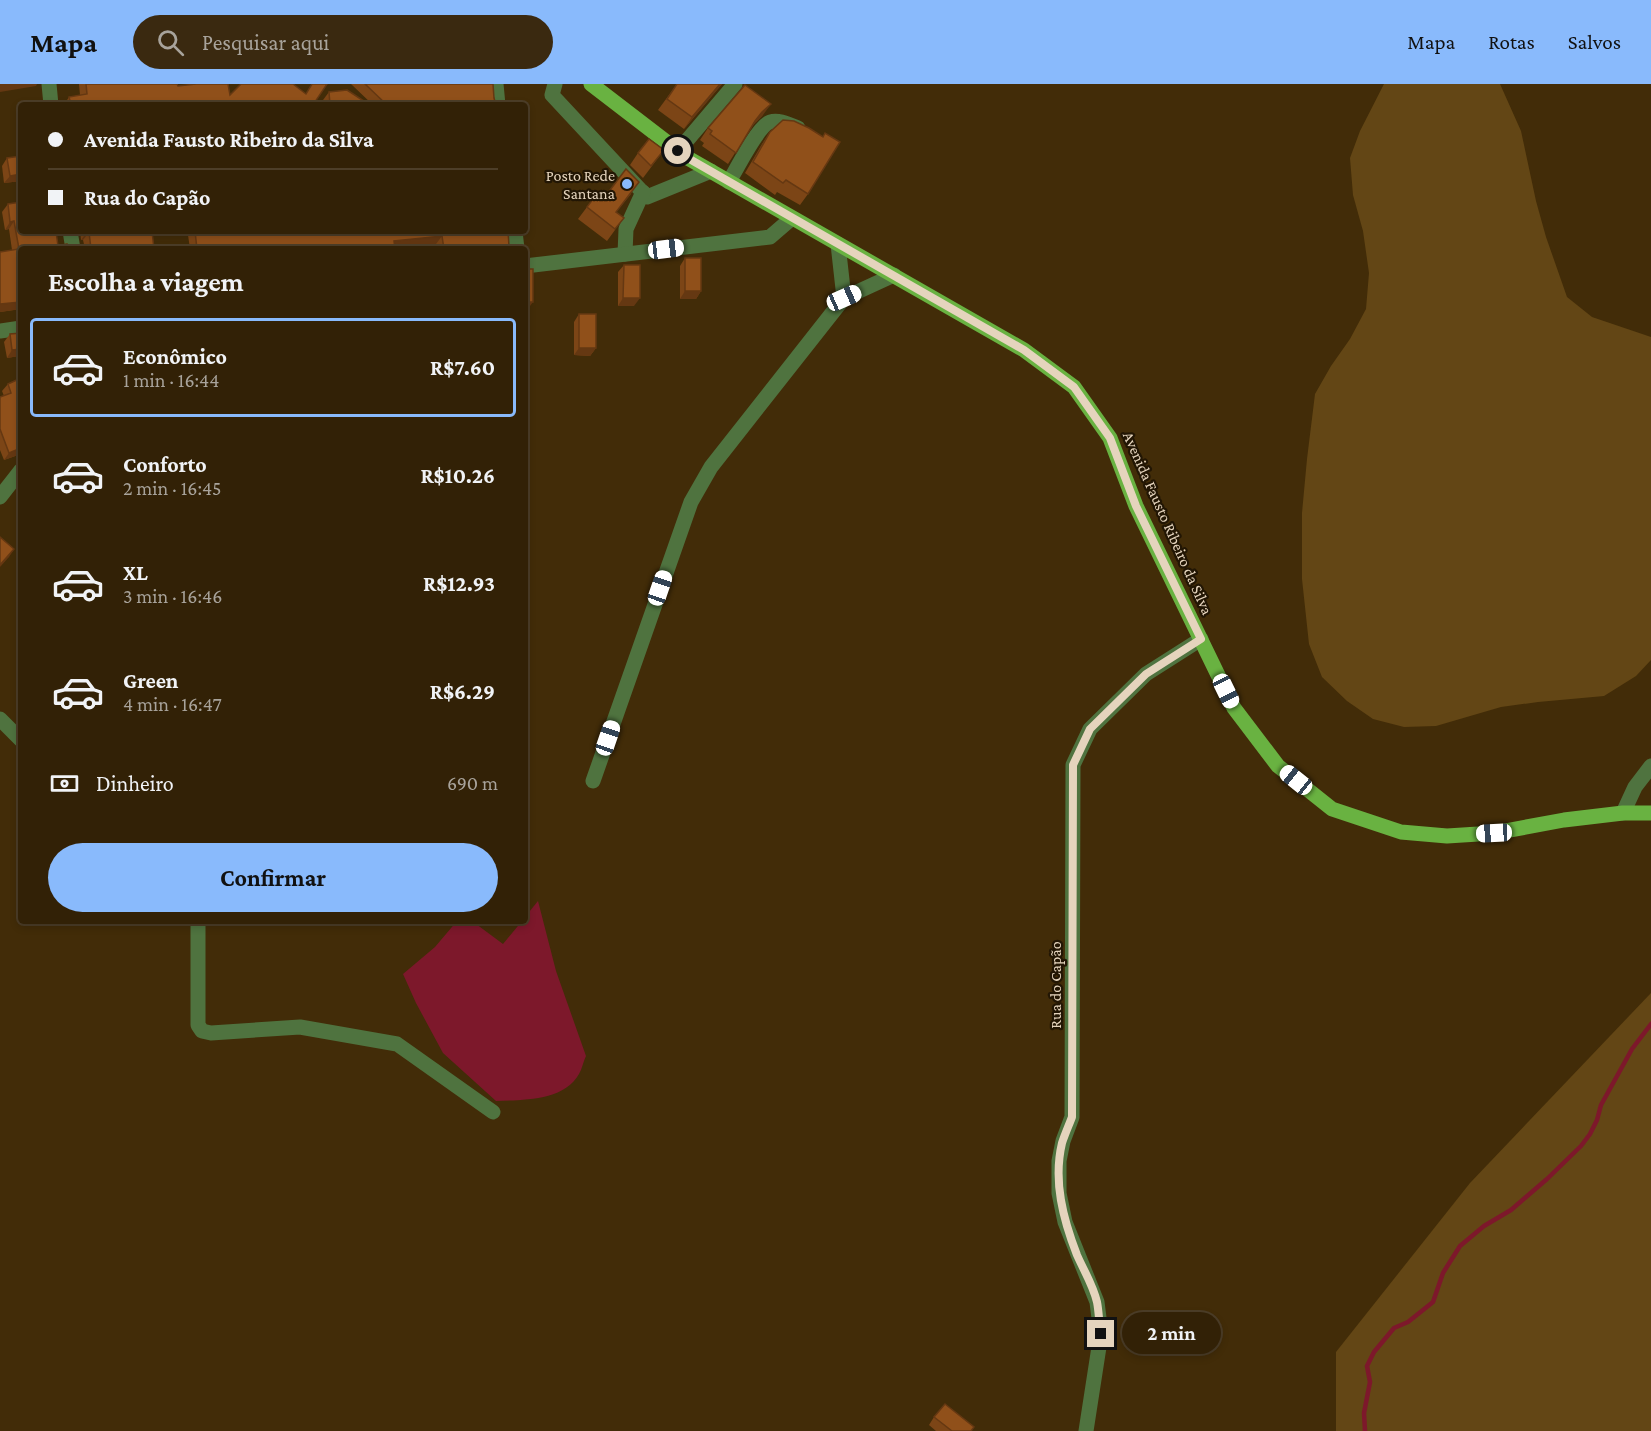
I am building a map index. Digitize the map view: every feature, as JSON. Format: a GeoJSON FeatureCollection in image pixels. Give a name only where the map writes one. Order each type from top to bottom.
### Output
{"type":"FeatureCollection","features":[{"type":"Feature","properties":{"kind":"main road","name":"Avenida Fausto Ribeiro da Silva"},"geometry":{"type":"LineString","coordinates":[[594,85],[678,151],[1024,350],[1074,387],[1110,438],[1136,506],[1234,708],[1278,766],[1332,809],[1401,832],[1447,836],[1494,833],[1564,820],[1623,813],[1651,813]]}},
{"type":"Feature","properties":{"kind":"street"},"geometry":{"type":"LineString","coordinates":[[49,84],[51,102]]}},
{"type":"Feature","properties":{"kind":"street"},"geometry":{"type":"LineString","coordinates":[[496,84],[498,102]]}},
{"type":"Feature","properties":{"kind":"street"},"geometry":{"type":"LineString","coordinates":[[555,84],[552,95],[647,197],[711,171]]}},
{"type":"Feature","properties":{"kind":"street"},"geometry":{"type":"LineString","coordinates":[[678,151],[735,84]]}},
{"type":"Feature","properties":{"kind":"street"},"geometry":{"type":"LineString","coordinates":[[729,182],[760,130],[769,122],[782,122],[804,130]]}},
{"type":"Feature","properties":{"kind":"street"},"geometry":{"type":"LineString","coordinates":[[625,254],[626,229],[642,192]]}},
{"type":"Feature","properties":{"kind":"street"},"geometry":{"type":"LineString","coordinates":[[528,266],[770,237],[792,218]]}},
{"type":"Feature","properties":{"kind":"street"},"geometry":{"type":"LineString","coordinates":[[838,244],[844,298]]}},
{"type":"Feature","properties":{"kind":"street"},"geometry":{"type":"LineString","coordinates":[[593,781],[691,502],[711,467],[844,298],[894,275]]}},
{"type":"Feature","properties":{"kind":"street"},"geometry":{"type":"LineString","coordinates":[[0,331],[18,328]]}},
{"type":"Feature","properties":{"kind":"street"},"geometry":{"type":"LineString","coordinates":[[0,496],[18,474]]}},
{"type":"Feature","properties":{"kind":"street","name":"Rua do Capão"},"geometry":{"type":"LineString","coordinates":[[1086,1431],[1101,1334],[1097,1302],[1065,1222],[1059,1193],[1059,1161],[1063,1141],[1072,1117],[1073,765],[1090,729],[1146,674],[1201,639]]}},
{"type":"Feature","properties":{"kind":"street"},"geometry":{"type":"LineString","coordinates":[[0,719],[18,737]]}},
{"type":"Feature","properties":{"kind":"street"},"geometry":{"type":"LineString","coordinates":[[1623,813],[1635,788],[1651,766]]}},
{"type":"Feature","properties":{"kind":"street"},"geometry":{"type":"LineString","coordinates":[[198,924],[198,1025],[202,1031],[211,1033],[300,1027],[397,1044],[493,1112]]}},
{"type":"Feature","properties":{"kind":"shaded area"},"geometry":{"type":"Polygon","coordinates":[[[1384,84],[1500,84],[1521,131],[1536,201],[1567,297],[1592,317],[1651,337],[1651,660],[1636,676],[1604,696],[1501,707],[1436,726],[1404,727],[1373,719],[1347,701],[1322,677],[1309,644],[1302,579],[1302,513],[1315,394],[1366,309],[1369,273],[1363,231],[1353,195],[1350,158],[1360,131],[1384,84]]]}},
{"type":"Feature","properties":{"kind":"shaded area"},"geometry":{"type":"Polygon","coordinates":[[[538,901],[556,971],[586,1056],[579,1074],[564,1089],[542,1097],[496,1101],[443,1053],[403,974],[435,947],[454,924],[476,924],[503,944],[520,924],[528,924],[528,913],[538,901]]]}},
{"type":"Feature","properties":{"kind":"shaded area"},"geometry":{"type":"Polygon","coordinates":[[[1651,993],[1651,1431],[1336,1431],[1336,1352],[1470,1183],[1651,993]]]}},
{"type":"Feature","properties":{"kind":"building"},"geometry":{"type":"Polygon","coordinates":[[[86,84],[177,84],[178,86],[228,84],[230,95],[241,84],[293,84],[306,94],[312,84],[327,84],[315,102],[70,102],[69,97],[87,94],[86,84]]]}},
{"type":"Feature","properties":{"kind":"building"},"geometry":{"type":"Polygon","coordinates":[[[365,84],[493,84],[495,102],[384,102],[365,84]]]}},
{"type":"Feature","properties":{"kind":"building"},"geometry":{"type":"Polygon","coordinates":[[[677,84],[720,84],[692,117],[667,99],[677,84]]]}},
{"type":"Feature","properties":{"kind":"building"},"geometry":{"type":"Polygon","coordinates":[[[745,85],[771,104],[755,121],[736,153],[710,134],[712,131],[708,128],[745,85]]]}},
{"type":"Feature","properties":{"kind":"building"},"geometry":{"type":"Polygon","coordinates":[[[347,90],[365,102],[330,102],[329,92],[347,90]]]}},
{"type":"Feature","properties":{"kind":"building"},"geometry":{"type":"Polygon","coordinates":[[[783,120],[794,121],[823,137],[825,133],[840,142],[808,194],[786,180],[783,183],[753,162],[770,132],[783,120]]]}},
{"type":"Feature","properties":{"kind":"building"},"geometry":{"type":"Polygon","coordinates":[[[649,139],[664,150],[651,166],[638,153],[649,139]]]}},
{"type":"Feature","properties":{"kind":"building"},"geometry":{"type":"Polygon","coordinates":[[[18,156],[18,175],[10,176],[7,158],[18,156]]]}},
{"type":"Feature","properties":{"kind":"building"},"geometry":{"type":"Polygon","coordinates":[[[626,169],[639,182],[616,212],[624,218],[615,229],[587,207],[596,195],[604,198],[626,169]]]}},
{"type":"Feature","properties":{"kind":"building"},"geometry":{"type":"Polygon","coordinates":[[[18,202],[18,234],[56,234],[58,246],[18,246],[14,221],[10,222],[8,204],[18,202]]]}},
{"type":"Feature","properties":{"kind":"building"},"geometry":{"type":"Polygon","coordinates":[[[89,234],[152,234],[154,246],[91,246],[89,234]]]}},
{"type":"Feature","properties":{"kind":"building"},"geometry":{"type":"Polygon","coordinates":[[[195,234],[508,234],[509,246],[444,246],[442,236],[394,241],[395,246],[197,246],[195,234]]]}},
{"type":"Feature","properties":{"kind":"building"},"geometry":{"type":"Polygon","coordinates":[[[18,249],[18,302],[0,304],[0,252],[18,249]]]}},
{"type":"Feature","properties":{"kind":"building"},"geometry":{"type":"Polygon","coordinates":[[[685,258],[701,258],[701,291],[685,291],[685,258]]]}},
{"type":"Feature","properties":{"kind":"building"},"geometry":{"type":"Polygon","coordinates":[[[624,265],[640,265],[640,298],[623,298],[624,265]]]}},
{"type":"Feature","properties":{"kind":"building"},"geometry":{"type":"Polygon","coordinates":[[[528,269],[533,269],[533,302],[528,302],[528,269]]]}},
{"type":"Feature","properties":{"kind":"building"},"geometry":{"type":"Polygon","coordinates":[[[579,314],[596,314],[596,348],[579,348],[579,314]]]}},
{"type":"Feature","properties":{"kind":"building"},"geometry":{"type":"Polygon","coordinates":[[[18,333],[18,349],[12,350],[10,334],[18,333]]]}},
{"type":"Feature","properties":{"kind":"building"},"geometry":{"type":"Polygon","coordinates":[[[18,379],[18,449],[9,453],[0,429],[0,397],[11,393],[8,384],[18,379]]]}},
{"type":"Feature","properties":{"kind":"building"},"geometry":{"type":"Polygon","coordinates":[[[0,537],[14,549],[0,565],[0,537]]]}},
{"type":"Feature","properties":{"kind":"building"},"geometry":{"type":"Polygon","coordinates":[[[945,1404],[974,1427],[971,1431],[952,1431],[934,1417],[945,1404]]]}},
{"type":"Feature","properties":{"kind":"waterway"},"geometry":{"type":"LineString","coordinates":[[1365,1431],[1364,1413],[1370,1382],[1367,1366],[1374,1352],[1394,1328],[1408,1322],[1433,1302],[1443,1273],[1460,1246],[1484,1226],[1511,1210],[1581,1146],[1590,1134],[1601,1105],[1632,1049],[1651,1024]]}},
{"type":"Feature","properties":{"kind":"place","name":"Posto Rede Santana"},"geometry":{"type":"Point","coordinates":[627,184]}},
{"type":"Feature","properties":{"kind":"route"},"geometry":{"type":"LineString","coordinates":[[678,151],[1024,350],[1074,387],[1110,438],[1136,506],[1201,639],[1146,674],[1090,729],[1073,765],[1072,1117],[1063,1141],[1059,1161],[1059,1193],[1065,1222],[1097,1302],[1101,1334]]}}]}
